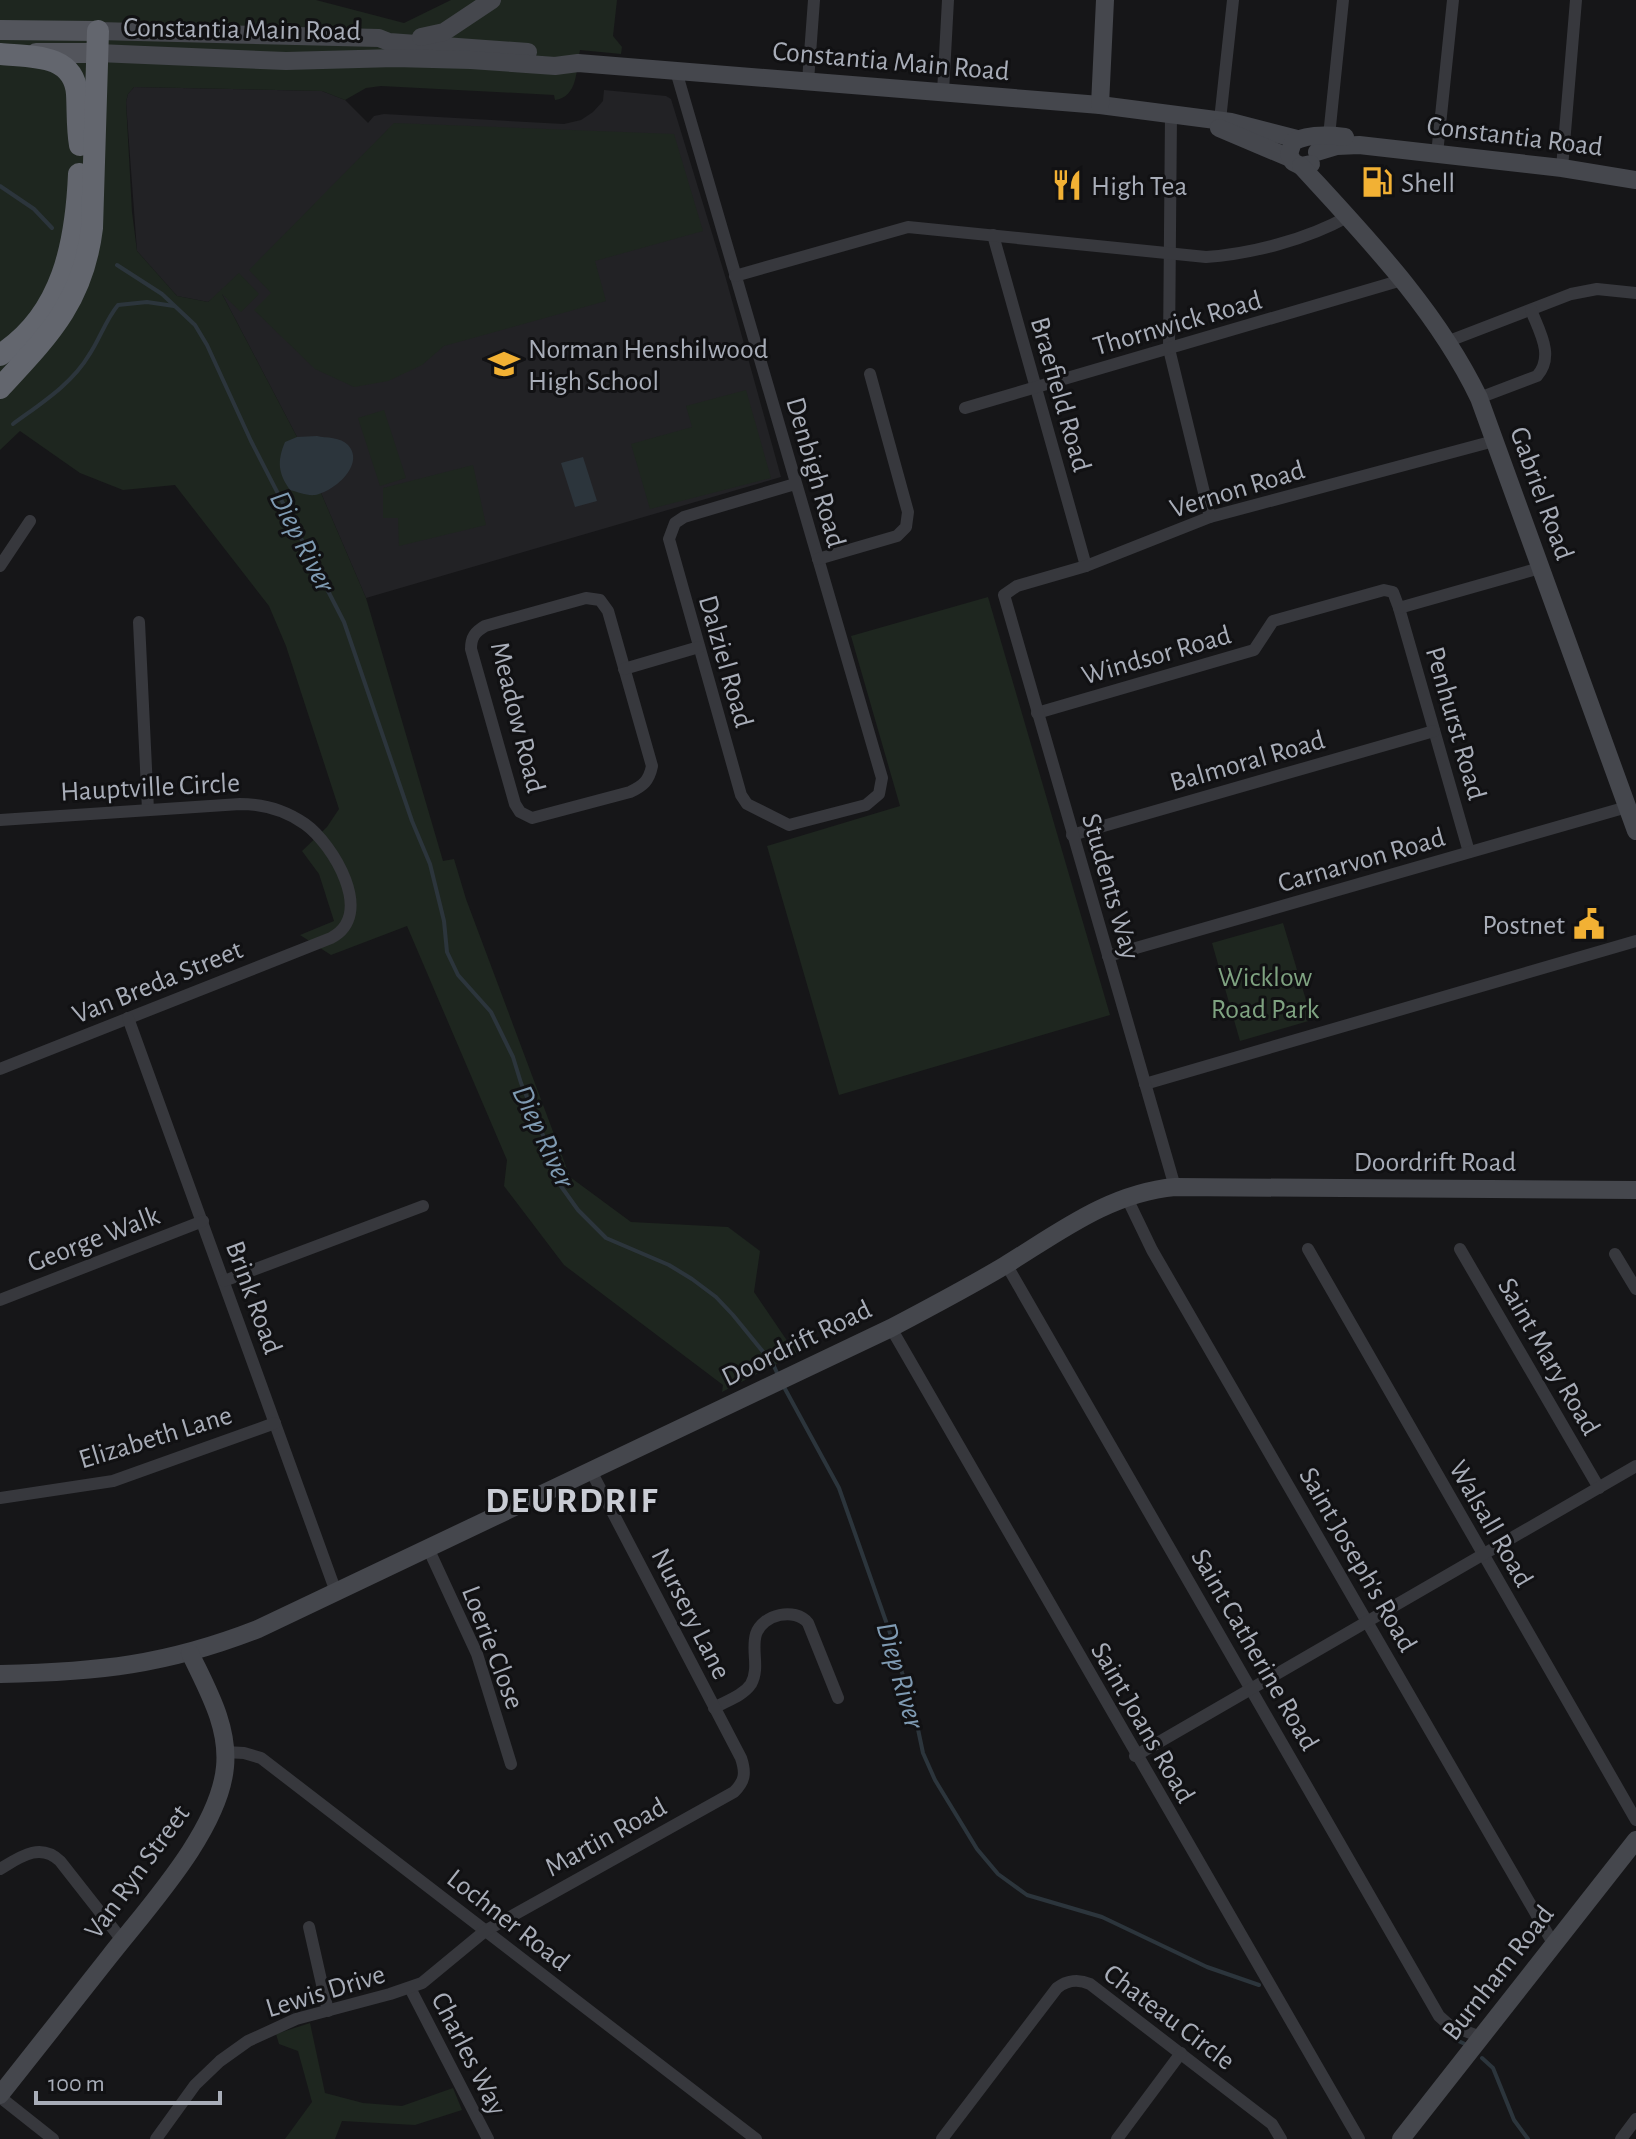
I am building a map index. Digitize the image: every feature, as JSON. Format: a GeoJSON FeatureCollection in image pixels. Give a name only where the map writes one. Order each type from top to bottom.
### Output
{"type":"FeatureCollection","features":[{"type":"Feature","properties":{"kind":"highway"},"geometry":{"type":"LineString","coordinates":[[0,355],[37,323],[65,272],[75,226],[80,145],[92,42]]}},
{"type":"Feature","properties":{"kind":"highway"},"geometry":{"type":"LineString","coordinates":[[0,388],[50,333],[69,306],[89,252],[92,42]]}},
{"type":"Feature","properties":{"kind":"highway"},"geometry":{"type":"LineString","coordinates":[[0,53],[51,60],[69,71],[77,90],[80,145]]}},
{"type":"Feature","properties":{"kind":"main road","name":"Constantia Main Road"},"geometry":{"type":"LineString","coordinates":[[0,30],[92,42]]}},
{"type":"Feature","properties":{"kind":"main road","name":"Constantia Main Road"},"geometry":{"type":"LineString","coordinates":[[0,53],[92,42]]}},
{"type":"Feature","properties":{"kind":"street"},"geometry":{"type":"LineString","coordinates":[[379,38],[428,37],[444,32],[492,0]]}},
{"type":"Feature","properties":{"kind":"street"},"geometry":{"type":"LineString","coordinates":[[808,81],[814,0]]}},
{"type":"Feature","properties":{"kind":"street"},"geometry":{"type":"LineString","coordinates":[[943,92],[948,0]]}},
{"type":"Feature","properties":{"kind":"street"},"geometry":{"type":"LineString","coordinates":[[1100,105],[1105,0]]}},
{"type":"Feature","properties":{"kind":"street"},"geometry":{"type":"LineString","coordinates":[[1220,120],[1233,0]]}},
{"type":"Feature","properties":{"kind":"street"},"geometry":{"type":"LineString","coordinates":[[1329,136],[1343,0]]}},
{"type":"Feature","properties":{"kind":"street"},"geometry":{"type":"LineString","coordinates":[[1437,154],[1453,0]]}},
{"type":"Feature","properties":{"kind":"street"},"geometry":{"type":"LineString","coordinates":[[1562,168],[1576,0]]}},
{"type":"Feature","properties":{"kind":"street"},"geometry":{"type":"LineString","coordinates":[[395,58],[429,52],[449,44],[468,17]]}},
{"type":"Feature","properties":{"kind":"street","name":"Constantia Main Road"},"geometry":{"type":"LineString","coordinates":[[92,42],[379,38],[389,42],[449,44],[555,55],[578,63]]}},
{"type":"Feature","properties":{"kind":"street","name":"Constantia Main Road"},"geometry":{"type":"LineString","coordinates":[[92,42],[286,61],[395,58],[555,66],[578,63],[1100,105],[1220,120],[1305,152]]}},
{"type":"Feature","properties":{"kind":"street","name":"Denbigh Road"},"geometry":{"type":"LineString","coordinates":[[676,71],[882,778],[879,794],[866,805],[797,825],[783,824],[763,812]]}},
{"type":"Feature","properties":{"kind":"street"},"geometry":{"type":"LineString","coordinates":[[1171,114],[1169,349],[1210,517]]}},
{"type":"Feature","properties":{"kind":"street","name":"Constantia Main Road"},"geometry":{"type":"LineString","coordinates":[[1199,118],[1305,152]]}},
{"type":"Feature","properties":{"kind":"street","name":"Constantia Road"},"geometry":{"type":"LineString","coordinates":[[1305,152],[1329,136],[1387,147],[1636,180]]}},
{"type":"Feature","properties":{"kind":"street","name":"Constantia Road"},"geometry":{"type":"LineString","coordinates":[[1305,152],[1344,145],[1387,147]]}},
{"type":"Feature","properties":{"kind":"street","name":"Gabriel Road"},"geometry":{"type":"LineString","coordinates":[[1305,152],[1343,212],[1402,280],[1449,341],[1479,398],[1636,831]]}},
{"type":"Feature","properties":{"kind":"street"},"geometry":{"type":"LineString","coordinates":[[735,276],[897,228],[918,226],[1206,257],[1250,251],[1323,229],[1343,212]]}},
{"type":"Feature","properties":{"kind":"street","name":"Braefield Road"},"geometry":{"type":"LineString","coordinates":[[993,235],[1086,566]]}},
{"type":"Feature","properties":{"kind":"street","name":"Thornwick Road"},"geometry":{"type":"LineString","coordinates":[[965,408],[1402,280]]}},
{"type":"Feature","properties":{"kind":"street"},"geometry":{"type":"LineString","coordinates":[[1449,341],[1571,294],[1597,289],[1636,293]]}},
{"type":"Feature","properties":{"kind":"street"},"geometry":{"type":"LineString","coordinates":[[1479,398],[1537,376],[1542,371],[1545,349],[1531,310]]}},
{"type":"Feature","properties":{"kind":"street"},"geometry":{"type":"LineString","coordinates":[[818,559],[897,536],[907,524],[908,512],[870,374]]}},
{"type":"Feature","properties":{"kind":"street","name":"Vernon Road"},"geometry":{"type":"LineString","coordinates":[[1004,599],[1009,589],[1086,566],[1210,517],[1494,441]]}},
{"type":"Feature","properties":{"kind":"street","name":"Dalziel Road"},"geometry":{"type":"LineString","coordinates":[[763,812],[747,804],[741,795],[669,546],[670,532],[675,523],[684,517],[795,484]]}},
{"type":"Feature","properties":{"kind":"street"},"geometry":{"type":"LineString","coordinates":[[0,566],[30,521]]}},
{"type":"Feature","properties":{"kind":"street"},"geometry":{"type":"LineString","coordinates":[[1399,608],[1540,568]]}},
{"type":"Feature","properties":{"kind":"street","name":"Windsor Road"},"geometry":{"type":"LineString","coordinates":[[1037,713],[1254,650],[1273,621],[1384,590],[1393,592],[1399,608]]}},
{"type":"Feature","properties":{"kind":"street","name":"Meadow Road"},"geometry":{"type":"LineString","coordinates":[[594,598],[605,604],[608,611],[624,669],[652,766],[647,782],[630,792],[541,817],[525,817],[515,804],[471,649],[471,640],[476,631],[594,598]]}},
{"type":"Feature","properties":{"kind":"street","name":"Students Way"},"geometry":{"type":"LineString","coordinates":[[1004,599],[1175,1187]]}},
{"type":"Feature","properties":{"kind":"street","name":"Penhurst Road"},"geometry":{"type":"LineString","coordinates":[[1399,608],[1469,852]]}},
{"type":"Feature","properties":{"kind":"street"},"geometry":{"type":"LineString","coordinates":[[139,622],[148,810]]}},
{"type":"Feature","properties":{"kind":"street"},"geometry":{"type":"LineString","coordinates":[[624,669],[699,647]]}},
{"type":"Feature","properties":{"kind":"street","name":"Balmoral Road"},"geometry":{"type":"LineString","coordinates":[[1072,835],[1434,731]]}},
{"type":"Feature","properties":{"kind":"street","name":"Hauptville Circle"},"geometry":{"type":"LineString","coordinates":[[0,820],[253,804],[279,810],[302,821],[320,837],[334,856],[350,898],[351,910],[348,922],[331,938]]}},
{"type":"Feature","properties":{"kind":"street","name":"Carnarvon Road"},"geometry":{"type":"LineString","coordinates":[[1108,956],[1627,807]]}},
{"type":"Feature","properties":{"kind":"street","name":"Van Breda Street"},"geometry":{"type":"LineString","coordinates":[[0,1069],[331,938]]}},
{"type":"Feature","properties":{"kind":"street"},"geometry":{"type":"LineString","coordinates":[[1145,1084],[1636,941]]}},
{"type":"Feature","properties":{"kind":"street","name":"Brink Road"},"geometry":{"type":"LineString","coordinates":[[128,1018],[336,1592]]}},
{"type":"Feature","properties":{"kind":"street","name":"Doordrift Road"},"geometry":{"type":"LineString","coordinates":[[0,1674],[96,1670],[150,1662],[190,1653],[258,1629],[891,1328],[1095,1211],[1144,1190],[1175,1187],[1636,1190]]}},
{"type":"Feature","properties":{"kind":"street","name":"Saint Joseph's Road"},"geometry":{"type":"LineString","coordinates":[[1126,1196],[1152,1250],[1554,1945]]}},
{"type":"Feature","properties":{"kind":"street"},"geometry":{"type":"LineString","coordinates":[[224,1281],[423,1206]]}},
{"type":"Feature","properties":{"kind":"street","name":"George Walk"},"geometry":{"type":"LineString","coordinates":[[0,1300],[203,1221]]}},
{"type":"Feature","properties":{"kind":"street","name":"Walsall Road"},"geometry":{"type":"LineString","coordinates":[[1308,1249],[1636,1820]]}},
{"type":"Feature","properties":{"kind":"street","name":"Saint Mary Road"},"geometry":{"type":"LineString","coordinates":[[1460,1249],[1599,1488]]}},
{"type":"Feature","properties":{"kind":"street"},"geometry":{"type":"LineString","coordinates":[[1615,1254],[1636,1289]]}},
{"type":"Feature","properties":{"kind":"street","name":"Saint Catherine Road"},"geometry":{"type":"LineString","coordinates":[[1006,1264],[1439,2016],[1474,2047]]}},
{"type":"Feature","properties":{"kind":"street","name":"Saint Joans Road"},"geometry":{"type":"LineString","coordinates":[[891,1328],[1135,1756],[1359,2139]]}},
{"type":"Feature","properties":{"kind":"street","name":"Elizabeth Lane"},"geometry":{"type":"LineString","coordinates":[[0,1498],[113,1481],[275,1423]]}},
{"type":"Feature","properties":{"kind":"street"},"geometry":{"type":"LineString","coordinates":[[1135,1756],[1636,1466]]}},
{"type":"Feature","properties":{"kind":"street","name":"Nursery Lane"},"geometry":{"type":"LineString","coordinates":[[591,1471],[741,1758],[744,1778]]}},
{"type":"Feature","properties":{"kind":"street","name":"Loerie Close"},"geometry":{"type":"LineString","coordinates":[[428,1548],[477,1654],[511,1764]]}},
{"type":"Feature","properties":{"kind":"street"},"geometry":{"type":"LineString","coordinates":[[714,1708],[747,1689],[755,1672],[755,1637],[758,1630],[768,1620],[789,1613],[799,1615],[808,1623],[838,1698]]}},
{"type":"Feature","properties":{"kind":"street","name":"Van Ryn Street"},"geometry":{"type":"LineString","coordinates":[[0,2096],[122,1940],[204,1828],[217,1804],[225,1769],[225,1752],[218,1716],[190,1653]]}},
{"type":"Feature","properties":{"kind":"street","name":"Lochner Road"},"geometry":{"type":"LineString","coordinates":[[225,1752],[261,1758],[756,2139]]}},
{"type":"Feature","properties":{"kind":"street","name":"Martin Road"},"geometry":{"type":"LineString","coordinates":[[485,1931],[734,1792],[744,1778]]}},
{"type":"Feature","properties":{"kind":"street","name":"Burnham Road"},"geometry":{"type":"LineString","coordinates":[[1401,2139],[1636,1840]]}},
{"type":"Feature","properties":{"kind":"street"},"geometry":{"type":"LineString","coordinates":[[0,1869],[30,1852],[51,1854],[60,1861],[122,1940]]}},
{"type":"Feature","properties":{"kind":"street"},"geometry":{"type":"LineString","coordinates":[[309,1927],[328,2011]]}},
{"type":"Feature","properties":{"kind":"street","name":"Lewis Drive"},"geometry":{"type":"LineString","coordinates":[[156,2139],[195,2085],[234,2050],[280,2025],[422,1983],[485,1931]]}},
{"type":"Feature","properties":{"kind":"street","name":"Chateau Circle"},"geometry":{"type":"LineString","coordinates":[[942,2139],[1057,1988],[1078,1980],[1090,1984],[1272,2124],[1281,2139]]}},
{"type":"Feature","properties":{"kind":"street","name":"Charles Way"},"geometry":{"type":"LineString","coordinates":[[410,1988],[488,2139]]}},
{"type":"Feature","properties":{"kind":"street"},"geometry":{"type":"LineString","coordinates":[[1117,2139],[1181,2053]]}},
{"type":"Feature","properties":{"kind":"street"},"geometry":{"type":"LineString","coordinates":[[0,2096],[53,2139]]}},
{"type":"Feature","properties":{"kind":"street"},"geometry":{"type":"LineString","coordinates":[[1621,2139],[1636,2119]]}},
{"type":"Feature","properties":{"kind":"shaded area","name":"Norman Henshilwood High School"},"geometry":{"type":"Polygon","coordinates":[[[134,87],[322,91],[345,100],[368,123],[374,116],[384,114],[564,124],[581,120],[593,112],[603,101],[604,90],[671,99],[726,279],[781,477],[366,598],[297,437],[221,292],[208,302],[177,296],[137,251],[126,102],[134,87]]]}},
{"type":"Feature","properties":{"kind":"shaded area"},"geometry":{"type":"Polygon","coordinates":[[[297,437],[337,439],[348,445],[353,461],[350,469],[338,483],[322,493],[309,495],[290,490],[280,467],[285,442],[297,437]]]}},
{"type":"Feature","properties":{"kind":"shaded area"},"geometry":{"type":"Polygon","coordinates":[[[583,457],[597,501],[575,507],[561,463],[583,457]]]}},
{"type":"Feature","properties":{"kind":"green space"},"geometry":{"type":"Polygon","coordinates":[[[0,0],[316,0],[404,23],[451,0],[617,0],[613,36],[622,47],[621,54],[580,50],[572,88],[563,98],[555,100],[554,95],[381,86],[366,88],[345,100],[322,91],[134,87],[126,102],[137,251],[177,296],[208,302],[239,273],[259,294],[241,312],[222,294],[297,437],[366,598],[443,861],[454,859],[466,899],[570,1177],[631,1222],[728,1227],[760,1251],[754,1292],[790,1345],[805,1349],[722,1392],[723,1385],[564,1265],[504,1186],[507,1160],[407,926],[331,955],[300,935],[334,921],[319,874],[302,851],[327,827],[339,809],[286,646],[269,606],[175,485],[123,490],[80,473],[20,431],[0,450],[0,0]]]}},
{"type":"Feature","properties":{"kind":"green space"},"geometry":{"type":"Polygon","coordinates":[[[394,123],[674,134],[703,231],[595,261],[606,301],[444,346],[422,365],[388,381],[354,387],[315,369],[254,310],[271,293],[249,270],[394,123]]]}},
{"type":"Feature","properties":{"kind":"green space"},"geometry":{"type":"Polygon","coordinates":[[[746,390],[771,478],[650,509],[631,444],[692,427],[686,406],[746,390]]]}},
{"type":"Feature","properties":{"kind":"green space"},"geometry":{"type":"Polygon","coordinates":[[[384,410],[406,478],[380,486],[358,418],[384,410]]]}},
{"type":"Feature","properties":{"kind":"green space"},"geometry":{"type":"Polygon","coordinates":[[[473,465],[486,525],[399,546],[398,518],[383,518],[383,488],[473,465]]]}},
{"type":"Feature","properties":{"kind":"green space"},"geometry":{"type":"Polygon","coordinates":[[[988,597],[1110,1015],[839,1095],[767,846],[900,806],[851,636],[988,597]]]}},
{"type":"Feature","properties":{"kind":"green space","name":"Wicklow Road Park"},"geometry":{"type":"Polygon","coordinates":[[[1283,923],[1312,1020],[1240,1041],[1212,943],[1283,923]]]}},
{"type":"Feature","properties":{"kind":"green space"},"geometry":{"type":"Polygon","coordinates":[[[310,2023],[325,2093],[363,2103],[402,2106],[453,2088],[462,2110],[415,2125],[342,2121],[335,2139],[285,2139],[312,2102],[298,2051],[279,2044],[276,2034],[310,2023]]]}},
{"type":"Feature","properties":{"kind":"waterway","name":"Diep River"},"geometry":{"type":"LineString","coordinates":[[0,186],[34,209],[52,228]]}},
{"type":"Feature","properties":{"kind":"waterway","name":"Diep River"},"geometry":{"type":"LineString","coordinates":[[117,265],[162,294],[195,325],[344,622],[412,821],[430,864],[444,921],[447,952],[458,975],[491,1012],[513,1057],[548,1147],[558,1182],[578,1210],[606,1238],[669,1265],[716,1297],[773,1364],[778,1375]]}},
{"type":"Feature","properties":{"kind":"waterway"},"geometry":{"type":"LineString","coordinates":[[13,424],[74,375],[118,305],[147,302],[174,306]]}},
{"type":"Feature","properties":{"kind":"waterway","name":"Diep River"},"geometry":{"type":"LineString","coordinates":[[784,1387],[839,1488],[889,1630],[915,1715],[923,1753],[935,1780],[977,1849],[998,1874],[1027,1895],[1102,1917],[1207,1967],[1259,1985]]}},
{"type":"Feature","properties":{"kind":"waterway","name":"Diep River"},"geometry":{"type":"LineString","coordinates":[[1454,2039],[1465,2044]]}},
{"type":"Feature","properties":{"kind":"waterway","name":"Diep River"},"geometry":{"type":"LineString","coordinates":[[1482,2058],[1493,2068],[1514,2120],[1528,2139]]}},
{"type":"Feature","properties":{"kind":"place","name":"Shell"},"geometry":{"type":"Point","coordinates":[1377,182]}},
{"type":"Feature","properties":{"kind":"place","name":"High Tea"},"geometry":{"type":"Point","coordinates":[1067,185]}},
{"type":"Feature","properties":{"kind":"place","name":"Norman Henshilwood High School"},"geometry":{"type":"Point","coordinates":[504,364]}},
{"type":"Feature","properties":{"kind":"place","name":"Postnet"},"geometry":{"type":"Point","coordinates":[1589,924]}},
{"type":"Feature","properties":{"kind":"district","name":"DEURDRIF"},"geometry":{"type":"Point","coordinates":[572,1499]}}]}
